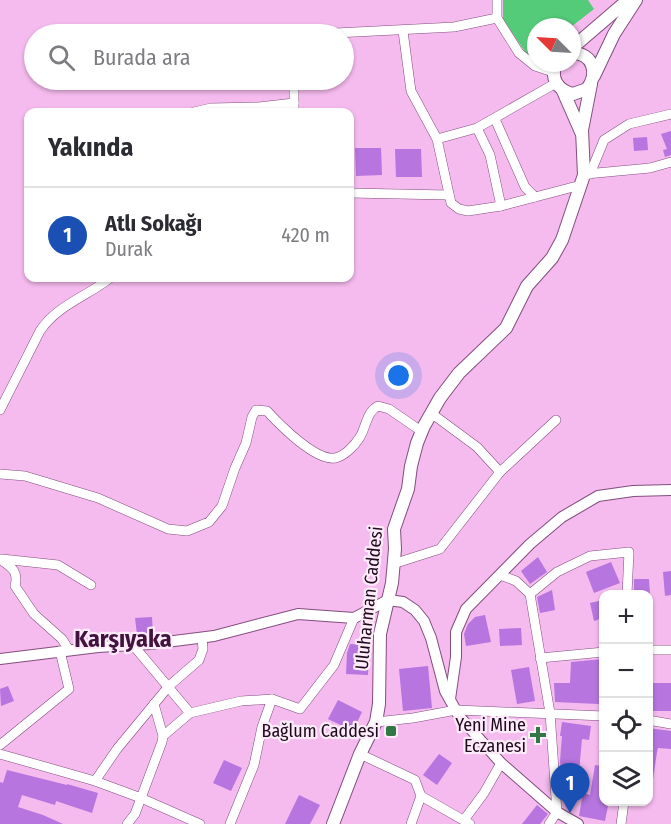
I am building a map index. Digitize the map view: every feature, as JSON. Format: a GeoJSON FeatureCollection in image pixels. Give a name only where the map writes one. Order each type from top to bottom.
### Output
{"type":"FeatureCollection","features":[{"type":"Feature","properties":{"kind":"main road"},"geometry":{"type":"LineString","coordinates":[[581,40],[628,0]]}},
{"type":"Feature","properties":{"kind":"main road","name":"Uluharman Caddesi"},"geometry":{"type":"LineString","coordinates":[[333,821],[360,754],[376,722],[379,704],[380,634],[392,583],[395,523],[408,489],[411,466],[422,431],[431,413],[459,373],[503,332],[527,286],[555,254],[585,178],[582,136],[586,105],[593,80],[614,34],[636,0]]}},
{"type":"Feature","properties":{"kind":"main road"},"geometry":{"type":"LineString","coordinates":[[557,77],[578,93],[587,89],[593,80],[592,63],[581,54]]}},
{"type":"Feature","properties":{"kind":"main road","name":"Uluharman Caddesi"},"geometry":{"type":"LineString","coordinates":[[557,77],[582,136]]}},
{"type":"Feature","properties":{"kind":"street"},"geometry":{"type":"LineString","coordinates":[[437,139],[477,128],[495,119],[557,77],[535,66],[519,53],[497,18],[497,0]]}},
{"type":"Feature","properties":{"kind":"street"},"geometry":{"type":"LineString","coordinates":[[354,33],[454,27],[497,18]]}},
{"type":"Feature","properties":{"kind":"street"},"geometry":{"type":"LineString","coordinates":[[403,31],[411,91],[437,139],[451,203],[464,211],[501,206],[535,197],[585,178],[650,168],[671,162]]}},
{"type":"Feature","properties":{"kind":"street"},"geometry":{"type":"LineString","coordinates":[[211,108],[294,108],[294,90]]}},
{"type":"Feature","properties":{"kind":"street"},"geometry":{"type":"LineString","coordinates":[[585,178],[604,140],[629,124],[671,114]]}},
{"type":"Feature","properties":{"kind":"street"},"geometry":{"type":"LineString","coordinates":[[495,119],[525,187],[535,197]]}},
{"type":"Feature","properties":{"kind":"street"},"geometry":{"type":"LineString","coordinates":[[477,128],[490,155],[501,206]]}},
{"type":"Feature","properties":{"kind":"street"},"geometry":{"type":"LineString","coordinates":[[354,193],[449,195]]}},
{"type":"Feature","properties":{"kind":"street"},"geometry":{"type":"LineString","coordinates":[[0,410],[47,321],[104,282]]}},
{"type":"Feature","properties":{"kind":"street"},"geometry":{"type":"LineString","coordinates":[[0,474],[25,476],[98,498],[168,529],[187,531],[209,522],[222,506],[256,410],[267,411],[288,433],[330,458],[340,456],[351,448],[360,437],[372,409],[378,406],[389,409],[422,431]]}},
{"type":"Feature","properties":{"kind":"street"},"geometry":{"type":"LineString","coordinates":[[431,413],[477,447],[500,472]]}},
{"type":"Feature","properties":{"kind":"street"},"geometry":{"type":"LineString","coordinates":[[393,564],[440,549],[500,472],[556,420]]}},
{"type":"Feature","properties":{"kind":"street"},"geometry":{"type":"LineString","coordinates":[[450,700],[456,657],[456,632],[466,609],[530,544],[562,517],[598,496],[633,491],[671,490]]}},
{"type":"Feature","properties":{"kind":"street"},"geometry":{"type":"LineString","coordinates":[[530,594],[557,572],[590,556],[629,552],[627,590]]}},
{"type":"Feature","properties":{"kind":"street"},"geometry":{"type":"LineString","coordinates":[[0,559],[58,565],[91,585]]}},
{"type":"Feature","properties":{"kind":"street"},"geometry":{"type":"LineString","coordinates":[[0,559],[15,572],[17,579],[15,586],[34,614],[62,639],[69,689],[0,745]]}},
{"type":"Feature","properties":{"kind":"street"},"geometry":{"type":"LineString","coordinates":[[500,575],[516,581],[530,594],[550,713],[557,812],[549,824]]}},
{"type":"Feature","properties":{"kind":"street"},"geometry":{"type":"LineString","coordinates":[[0,659],[202,638],[298,614],[354,618],[388,600],[403,602],[415,610],[424,621],[431,638],[445,691],[456,710],[501,763],[557,812],[578,824]]}},
{"type":"Feature","properties":{"kind":"street"},"geometry":{"type":"LineString","coordinates":[[127,824],[135,814],[163,736],[190,713],[241,701],[272,699],[300,709],[334,665],[354,618]]}},
{"type":"Feature","properties":{"kind":"street"},"geometry":{"type":"LineString","coordinates":[[95,781],[117,749],[169,686],[199,660],[203,649],[202,638]]}},
{"type":"Feature","properties":{"kind":"street"},"geometry":{"type":"LineString","coordinates":[[134,645],[190,713]]}},
{"type":"Feature","properties":{"kind":"street"},"geometry":{"type":"LineString","coordinates":[[653,650],[671,650]]}},
{"type":"Feature","properties":{"kind":"street"},"geometry":{"type":"LineString","coordinates":[[540,658],[599,652]]}},
{"type":"Feature","properties":{"kind":"street"},"geometry":{"type":"LineString","coordinates":[[230,824],[254,765],[259,736],[272,699]]}},
{"type":"Feature","properties":{"kind":"street"},"geometry":{"type":"LineString","coordinates":[[154,704],[163,736]]}},
{"type":"Feature","properties":{"kind":"street"},"geometry":{"type":"LineString","coordinates":[[376,722],[456,710],[599,716]]}},
{"type":"Feature","properties":{"kind":"street"},"geometry":{"type":"LineString","coordinates":[[653,721],[671,724]]}},
{"type":"Feature","properties":{"kind":"street"},"geometry":{"type":"LineString","coordinates":[[0,754],[95,781],[200,824]]}},
{"type":"Feature","properties":{"kind":"street"},"geometry":{"type":"LineString","coordinates":[[360,754],[415,780],[421,796],[467,822],[501,763]]}},
{"type":"Feature","properties":{"kind":"street"},"geometry":{"type":"LineString","coordinates":[[411,824],[421,796]]}},
{"type":"Feature","properties":{"kind":"street"},"geometry":{"type":"LineString","coordinates":[[621,824],[623,806]]}},
{"type":"Feature","properties":{"kind":"green space"},"geometry":{"type":"Polygon","coordinates":[[[503,0],[588,0],[594,9],[581,19],[527,18],[527,53],[503,19],[503,0]]]}},
{"type":"Feature","properties":{"kind":"building"},"geometry":{"type":"Polygon","coordinates":[[[671,131],[671,155],[665,157],[663,150],[667,149],[661,134],[671,131]]]}},
{"type":"Feature","properties":{"kind":"building"},"geometry":{"type":"Polygon","coordinates":[[[647,137],[648,150],[634,151],[633,138],[647,137]]]}},
{"type":"Feature","properties":{"kind":"building"},"geometry":{"type":"Polygon","coordinates":[[[355,148],[381,148],[382,175],[356,176],[355,148]]]}},
{"type":"Feature","properties":{"kind":"building"},"geometry":{"type":"Polygon","coordinates":[[[395,149],[421,149],[422,177],[396,177],[395,149]]]}},
{"type":"Feature","properties":{"kind":"building"},"geometry":{"type":"Polygon","coordinates":[[[538,557],[547,572],[530,584],[521,571],[538,557]]]}},
{"type":"Feature","properties":{"kind":"building"},"geometry":{"type":"Polygon","coordinates":[[[611,562],[620,583],[594,593],[586,572],[611,562]]]}},
{"type":"Feature","properties":{"kind":"building"},"geometry":{"type":"Polygon","coordinates":[[[671,571],[671,595],[665,596],[663,572],[671,571]]]}},
{"type":"Feature","properties":{"kind":"building"},"geometry":{"type":"Polygon","coordinates":[[[634,579],[649,579],[650,590],[634,590],[634,579]]]}},
{"type":"Feature","properties":{"kind":"building"},"geometry":{"type":"Polygon","coordinates":[[[552,590],[555,610],[540,613],[537,597],[552,590]]]}},
{"type":"Feature","properties":{"kind":"building"},"geometry":{"type":"Polygon","coordinates":[[[599,601],[599,619],[594,621],[590,603],[599,601]]]}},
{"type":"Feature","properties":{"kind":"building"},"geometry":{"type":"Polygon","coordinates":[[[485,615],[491,642],[466,646],[464,634],[468,624],[475,617],[485,615]]]}},
{"type":"Feature","properties":{"kind":"building"},"geometry":{"type":"Polygon","coordinates":[[[152,617],[153,634],[137,635],[135,618],[152,617]]]}},
{"type":"Feature","properties":{"kind":"building"},"geometry":{"type":"Polygon","coordinates":[[[521,628],[522,645],[500,646],[499,629],[521,628]]]}},
{"type":"Feature","properties":{"kind":"building"},"geometry":{"type":"Polygon","coordinates":[[[350,644],[369,645],[368,675],[346,674],[350,644]]]}},
{"type":"Feature","properties":{"kind":"building"},"geometry":{"type":"Polygon","coordinates":[[[599,659],[599,704],[555,702],[554,683],[570,683],[571,662],[599,659]]]}},
{"type":"Feature","properties":{"kind":"building"},"geometry":{"type":"Polygon","coordinates":[[[428,666],[432,708],[403,711],[399,669],[428,666]]]}},
{"type":"Feature","properties":{"kind":"building"},"geometry":{"type":"Polygon","coordinates":[[[529,667],[535,701],[517,704],[511,670],[529,667]]]}},
{"type":"Feature","properties":{"kind":"building"},"geometry":{"type":"Polygon","coordinates":[[[653,683],[671,683],[671,711],[653,711],[653,683]]]}},
{"type":"Feature","properties":{"kind":"building"},"geometry":{"type":"Polygon","coordinates":[[[8,686],[14,701],[1,706],[0,689],[8,686]]]}},
{"type":"Feature","properties":{"kind":"building"},"geometry":{"type":"Polygon","coordinates":[[[338,700],[362,712],[353,731],[328,719],[338,700]]]}},
{"type":"Feature","properties":{"kind":"building"},"geometry":{"type":"Polygon","coordinates":[[[562,722],[591,726],[589,740],[582,739],[578,783],[562,782],[560,761],[562,736],[560,736],[562,722]]]}},
{"type":"Feature","properties":{"kind":"building"},"geometry":{"type":"Polygon","coordinates":[[[653,729],[671,731],[671,749],[658,748],[653,780],[653,729]]]}},
{"type":"Feature","properties":{"kind":"building"},"geometry":{"type":"Polygon","coordinates":[[[439,754],[452,763],[437,785],[423,775],[439,754]]]}},
{"type":"Feature","properties":{"kind":"building"},"geometry":{"type":"Polygon","coordinates":[[[224,760],[242,768],[231,791],[213,783],[224,760]]]}},
{"type":"Feature","properties":{"kind":"building"},"geometry":{"type":"Polygon","coordinates":[[[595,765],[599,766],[599,806],[608,806],[605,821],[579,816],[583,793],[590,795],[595,765]]]}},
{"type":"Feature","properties":{"kind":"building"},"geometry":{"type":"Polygon","coordinates":[[[7,770],[98,793],[92,813],[56,801],[55,805],[22,795],[18,807],[63,824],[0,824],[0,782],[3,783],[7,770]]]}},
{"type":"Feature","properties":{"kind":"building"},"geometry":{"type":"Polygon","coordinates":[[[299,795],[320,805],[310,824],[285,824],[299,795]]]}},
{"type":"Feature","properties":{"kind":"building"},"geometry":{"type":"Polygon","coordinates":[[[537,805],[548,814],[540,824],[522,824],[537,805]]]}},
{"type":"Feature","properties":{"kind":"place","name":"Bağlum Caddesi"},"geometry":{"type":"Point","coordinates":[391,731]}},
{"type":"Feature","properties":{"kind":"place","name":"Yeni Mine Eczanesi"},"geometry":{"type":"Point","coordinates":[538,735]}},
{"type":"Feature","properties":{"kind":"place","name":"Atlı Sokağı"},"geometry":{"type":"Point","coordinates":[570,813]}},
{"type":"Feature","properties":{"kind":"district","name":"Karşıyaka"},"geometry":{"type":"Point","coordinates":[123,639]}}]}
